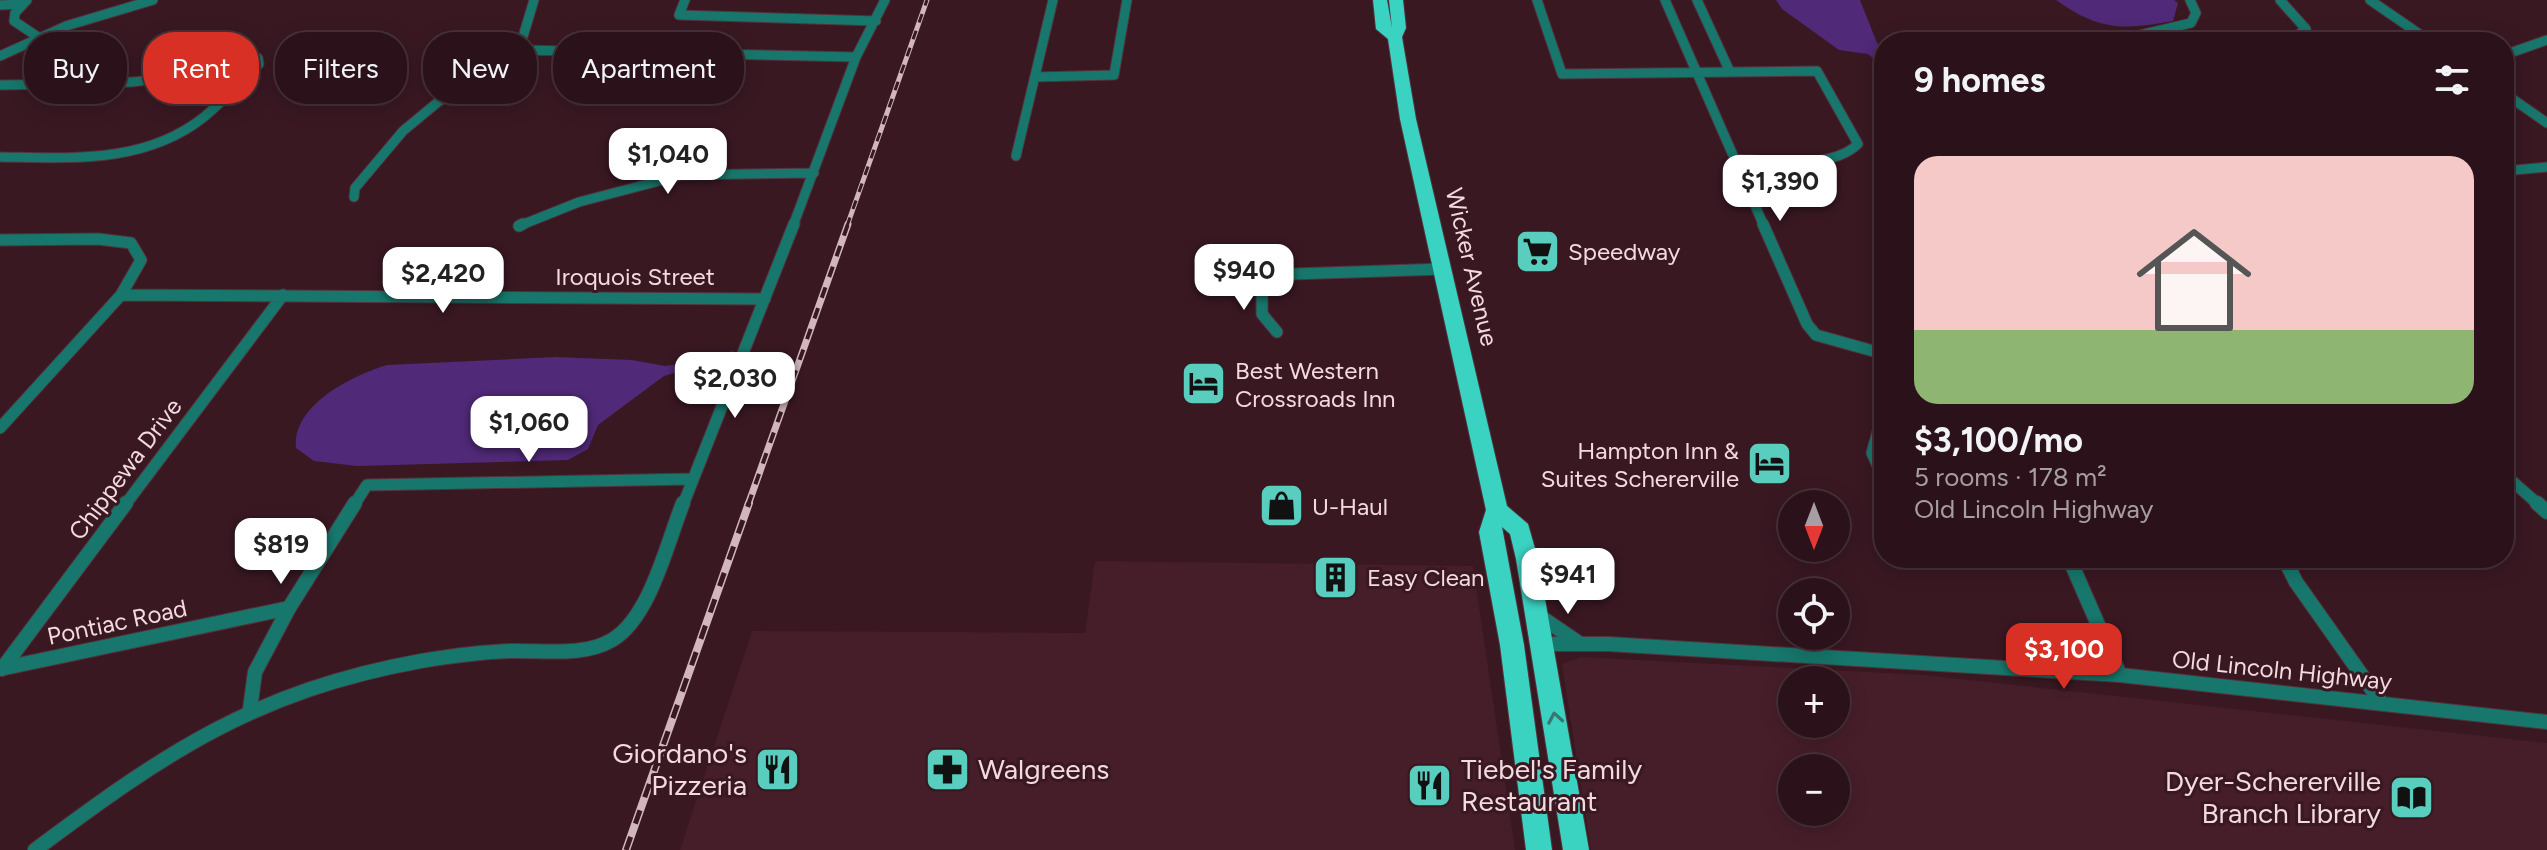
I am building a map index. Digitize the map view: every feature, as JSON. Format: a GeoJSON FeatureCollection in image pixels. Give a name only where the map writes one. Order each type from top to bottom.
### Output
{"type":"FeatureCollection","features":[{"type":"Feature","properties":{"kind":"highway","name":"Wicker Avenue"},"geometry":{"type":"LineString","coordinates":[[1380,0],[1383,29],[1395,37]]}},
{"type":"Feature","properties":{"kind":"highway","name":"Wicker Avenue"},"geometry":{"type":"LineString","coordinates":[[1396,0],[1399,28],[1395,37],[1408,119],[1497,510],[1490,532],[1512,645],[1539,850]]}},
{"type":"Feature","properties":{"kind":"highway","name":"Wicker Avenue"},"geometry":{"type":"LineString","coordinates":[[1497,510],[1520,530],[1576,850]]}},
{"type":"Feature","properties":{"kind":"highway"},"geometry":{"type":"LineString","coordinates":[[1500,581],[1512,587],[1527,642],[1542,644]]}},
{"type":"Feature","properties":{"kind":"street"},"geometry":{"type":"LineString","coordinates":[[54,32],[153,0]]}},
{"type":"Feature","properties":{"kind":"street"},"geometry":{"type":"LineString","coordinates":[[524,32],[534,0]]}},
{"type":"Feature","properties":{"kind":"street"},"geometry":{"type":"LineString","coordinates":[[685,0],[679,15],[876,21]]}},
{"type":"Feature","properties":{"kind":"street"},"geometry":{"type":"LineString","coordinates":[[35,850],[131,778],[250,709],[299,692],[428,660],[496,652],[595,647],[616,640],[638,618],[814,173],[856,57],[885,0]]}},
{"type":"Feature","properties":{"kind":"street"},"geometry":{"type":"LineString","coordinates":[[1016,156],[1053,0]]}},
{"type":"Feature","properties":{"kind":"street"},"geometry":{"type":"LineString","coordinates":[[1035,77],[1114,75],[1127,0]]}},
{"type":"Feature","properties":{"kind":"street"},"geometry":{"type":"LineString","coordinates":[[1537,0],[1562,74],[1817,71],[1858,144],[1855,151],[1845,156],[1734,159]]}},
{"type":"Feature","properties":{"kind":"street"},"geometry":{"type":"LineString","coordinates":[[1665,0],[1807,324],[1816,335],[1874,351]]}},
{"type":"Feature","properties":{"kind":"street"},"geometry":{"type":"LineString","coordinates":[[1697,0],[1730,72]]}},
{"type":"Feature","properties":{"kind":"street"},"geometry":{"type":"LineString","coordinates":[[2155,32],[2191,23],[2196,13],[2190,0]]}},
{"type":"Feature","properties":{"kind":"street"},"geometry":{"type":"LineString","coordinates":[[2280,0],[2306,29],[2302,32]]}},
{"type":"Feature","properties":{"kind":"street"},"geometry":{"type":"LineString","coordinates":[[2370,0],[2416,32]]}},
{"type":"Feature","properties":{"kind":"street"},"geometry":{"type":"LineString","coordinates":[[24,2],[14,21],[30,32]]}},
{"type":"Feature","properties":{"kind":"street"},"geometry":{"type":"LineString","coordinates":[[0,5],[24,2]]}},
{"type":"Feature","properties":{"kind":"street"},"geometry":{"type":"LineString","coordinates":[[2514,52],[2547,40]]}},
{"type":"Feature","properties":{"kind":"street"},"geometry":{"type":"LineString","coordinates":[[0,56],[24,44]]}},
{"type":"Feature","properties":{"kind":"street"},"geometry":{"type":"LineString","coordinates":[[537,50],[856,57]]}},
{"type":"Feature","properties":{"kind":"street"},"geometry":{"type":"LineString","coordinates":[[0,85],[106,84],[143,79]]}},
{"type":"Feature","properties":{"kind":"street"},"geometry":{"type":"LineString","coordinates":[[2514,100],[2547,123]]}},
{"type":"Feature","properties":{"kind":"street"},"geometry":{"type":"LineString","coordinates":[[0,157],[99,156],[143,150],[196,125],[218,104]]}},
{"type":"Feature","properties":{"kind":"street"},"geometry":{"type":"LineString","coordinates":[[354,197],[355,188],[403,131],[436,104]]}},
{"type":"Feature","properties":{"kind":"street"},"geometry":{"type":"LineString","coordinates":[[2514,170],[2547,167]]}},
{"type":"Feature","properties":{"kind":"street"},"geometry":{"type":"LineString","coordinates":[[519,226],[579,202],[682,175],[814,173]]}},
{"type":"Feature","properties":{"kind":"street"},"geometry":{"type":"LineString","coordinates":[[0,240],[98,239],[131,243],[141,260],[121,295],[0,428]]}},
{"type":"Feature","properties":{"kind":"street"},"geometry":{"type":"LineString","coordinates":[[1277,332],[1262,314],[1262,275],[1444,269]]}},
{"type":"Feature","properties":{"kind":"street","name":"Iroquois Street"},"geometry":{"type":"LineString","coordinates":[[121,295],[765,299]]}},
{"type":"Feature","properties":{"kind":"street","name":"Chippewa Drive"},"geometry":{"type":"LineString","coordinates":[[1,669],[283,295]]}},
{"type":"Feature","properties":{"kind":"street"},"geometry":{"type":"LineString","coordinates":[[1874,438],[1874,466]]}},
{"type":"Feature","properties":{"kind":"street"},"geometry":{"type":"LineString","coordinates":[[250,709],[255,672],[289,608],[367,485],[691,479]]}},
{"type":"Feature","properties":{"kind":"street"},"geometry":{"type":"LineString","coordinates":[[2514,483],[2547,512]]}},
{"type":"Feature","properties":{"kind":"street"},"geometry":{"type":"LineString","coordinates":[[2073,568],[2120,675]]}},
{"type":"Feature","properties":{"kind":"street"},"geometry":{"type":"LineString","coordinates":[[2289,568],[2380,701]]}},
{"type":"Feature","properties":{"kind":"street","name":"Pontiac Road"},"geometry":{"type":"LineString","coordinates":[[1,669],[289,608]]}},
{"type":"Feature","properties":{"kind":"street","name":"Old Lincoln Highway"},"geometry":{"type":"LineString","coordinates":[[1537,614],[1555,630],[1581,644]]}},
{"type":"Feature","properties":{"kind":"street","name":"Old Lincoln Highway"},"geometry":{"type":"LineString","coordinates":[[1542,644],[2120,675],[2380,701],[2547,722]]}},
{"type":"Feature","properties":{"kind":"shaded area"},"geometry":{"type":"Polygon","coordinates":[[[1776,0],[1860,0],[1874,35],[1874,59],[1868,54],[1839,50],[1782,9],[1776,0]]]}},
{"type":"Feature","properties":{"kind":"shaded area"},"geometry":{"type":"Polygon","coordinates":[[[2056,0],[2174,0],[2178,3],[2173,21],[2112,26],[2086,18],[2056,0]]]}},
{"type":"Feature","properties":{"kind":"shaded area"},"geometry":{"type":"Polygon","coordinates":[[[735,350],[724,359],[664,376],[598,425],[588,449],[568,460],[357,466],[314,461],[296,448],[297,432],[314,405],[342,384],[387,365],[555,357],[632,360],[665,366],[702,361],[735,350]]]}},
{"type":"Feature","properties":{"kind":"shaded area"},"geometry":{"type":"Polygon","coordinates":[[[1095,561],[1473,566],[1515,850],[680,850],[752,631],[1085,633],[1095,561]]]}},
{"type":"Feature","properties":{"kind":"shaded area"},"geometry":{"type":"Polygon","coordinates":[[[1582,657],[1778,667],[1778,738],[1850,738],[1850,671],[1923,675],[2547,743],[2547,850],[1591,850],[1562,664],[1582,657]]]}},
{"type":"Feature","properties":{"kind":"railway"},"geometry":{"type":"LineString","coordinates":[[847,226],[927,0]]}},
{"type":"Feature","properties":{"kind":"railway"},"geometry":{"type":"LineString","coordinates":[[748,505],[848,224]]}},
{"type":"Feature","properties":{"kind":"railway"},"geometry":{"type":"LineString","coordinates":[[626,850],[749,503]]}},
{"type":"Feature","properties":{"kind":"place","name":"Speedway"},"geometry":{"type":"Point","coordinates":[1537,251]}},
{"type":"Feature","properties":{"kind":"place","name":"Best Western Crossroads Inn"},"geometry":{"type":"Point","coordinates":[1204,384]}},
{"type":"Feature","properties":{"kind":"place","name":"Hampton Inn & Suites Schererville"},"geometry":{"type":"Point","coordinates":[1770,464]}},
{"type":"Feature","properties":{"kind":"place","name":"U-Haul"},"geometry":{"type":"Point","coordinates":[1281,506]}},
{"type":"Feature","properties":{"kind":"place","name":"Easy Clean"},"geometry":{"type":"Point","coordinates":[1336,577]}},
{"type":"Feature","properties":{"kind":"place","name":"Giordano's Pizzeria"},"geometry":{"type":"Point","coordinates":[778,769]}},
{"type":"Feature","properties":{"kind":"place","name":"Walgreens"},"geometry":{"type":"Point","coordinates":[947,769]}},
{"type":"Feature","properties":{"kind":"place","name":"Tiebel's Family Restaurant"},"geometry":{"type":"Point","coordinates":[1430,785]}},
{"type":"Feature","properties":{"kind":"place","name":"Dyer-Schererville Branch Library"},"geometry":{"type":"Point","coordinates":[2412,797]}}]}
